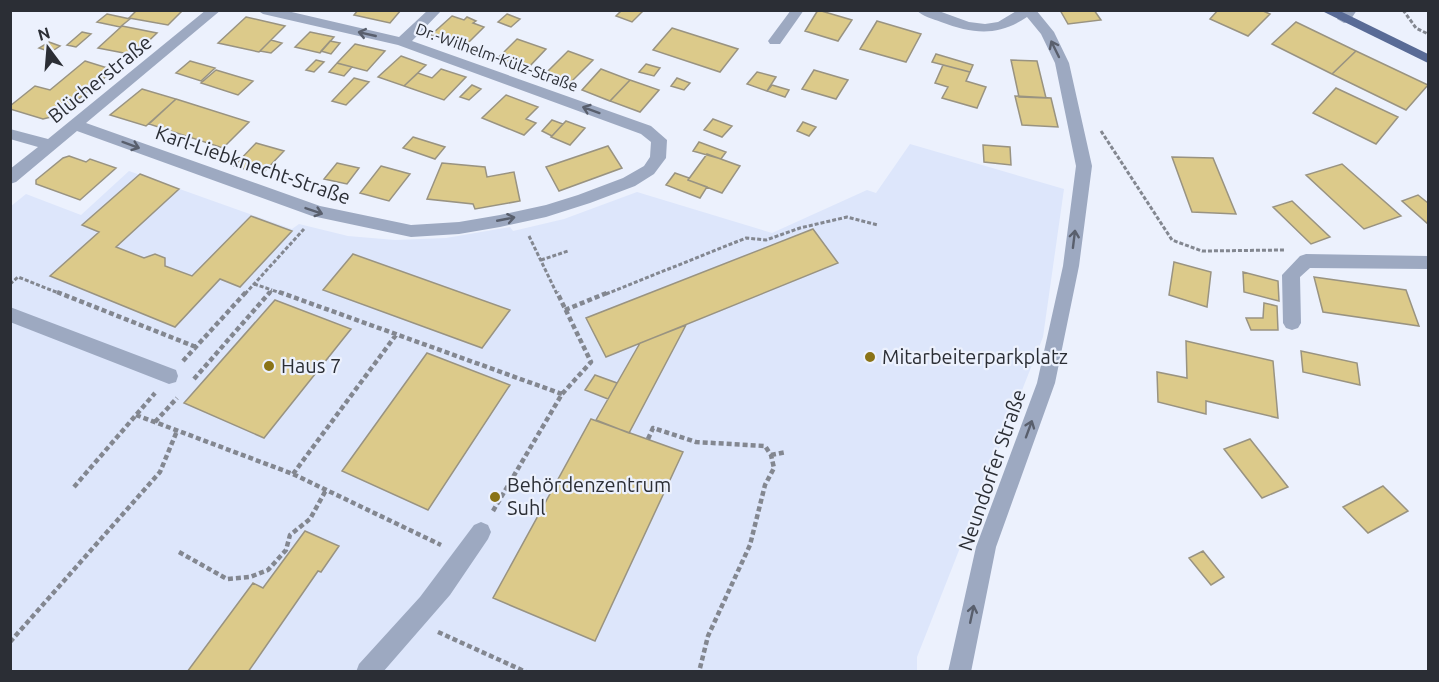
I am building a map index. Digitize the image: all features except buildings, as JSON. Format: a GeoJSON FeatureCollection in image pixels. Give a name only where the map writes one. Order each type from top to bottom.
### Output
{"type":"FeatureCollection","features":[{"type":"Feature","properties":{"kind":"main road"},"geometry":{"type":"LineString","coordinates":[[1326,10],[1348,15],[1428,59]]}},
{"type":"Feature","properties":{"kind":"street","name":"Blücherstraße"},"geometry":{"type":"LineString","coordinates":[[10,178],[215,10]]}},
{"type":"Feature","properties":{"kind":"street","name":"Dr.-Wilhelm-Külz-Straße"},"geometry":{"type":"LineString","coordinates":[[263,10],[402,42],[646,130]]}},
{"type":"Feature","properties":{"kind":"street"},"geometry":{"type":"LineString","coordinates":[[402,42],[436,10]]}},
{"type":"Feature","properties":{"kind":"street"},"geometry":{"type":"LineString","coordinates":[[775,41],[798,10]]}},
{"type":"Feature","properties":{"kind":"street"},"geometry":{"type":"LineString","coordinates":[[922,10],[970,25],[991,28],[1008,23],[1028,10]]}},
{"type":"Feature","properties":{"kind":"street","name":"Neundorfer Straße"},"geometry":{"type":"LineString","coordinates":[[959,672],[986,547],[1046,383],[1071,266],[1084,166],[1062,63],[1047,32],[1028,10]]}},
{"type":"Feature","properties":{"kind":"street","name":"Karl-Liebknecht-Straße"},"geometry":{"type":"LineString","coordinates":[[76,125],[339,218],[411,231],[459,228],[520,217],[584,199],[629,182],[649,170],[658,158],[659,140],[646,130]]}},
{"type":"Feature","properties":{"kind":"street"},"geometry":{"type":"LineString","coordinates":[[10,134],[50,145]]}},
{"type":"Feature","properties":{"kind":"street"},"geometry":{"type":"LineString","coordinates":[[1292,323],[1291,275],[1306,261],[1428,263]]}},
{"type":"Feature","properties":{"kind":"street"},"geometry":{"type":"LineString","coordinates":[[10,314],[170,376]]}},
{"type":"Feature","properties":{"kind":"street"},"geometry":{"type":"LineString","coordinates":[[367,672],[415,621],[466,557],[481,532]]}},
{"type":"Feature","properties":{"kind":"path"},"geometry":{"type":"LineString","coordinates":[[1403,10],[1416,28],[1428,33]]}},
{"type":"Feature","properties":{"kind":"path"},"geometry":{"type":"LineString","coordinates":[[1071,98],[1091,116],[1172,240],[1202,251],[1281,248],[1306,261]]}},
{"type":"Feature","properties":{"kind":"path"},"geometry":{"type":"LineString","coordinates":[[481,532],[562,394],[591,362],[520,217]]}},
{"type":"Feature","properties":{"kind":"path"},"geometry":{"type":"LineString","coordinates":[[565,310],[746,238],[766,240],[800,228],[847,218],[878,225]]}},
{"type":"Feature","properties":{"kind":"path"},"geometry":{"type":"LineString","coordinates":[[188,356],[298,236]]}},
{"type":"Feature","properties":{"kind":"path"},"geometry":{"type":"LineString","coordinates":[[541,260],[567,251]]}},
{"type":"Feature","properties":{"kind":"path"},"geometry":{"type":"LineString","coordinates":[[10,284],[18,277],[196,348]]}},
{"type":"Feature","properties":{"kind":"path"},"geometry":{"type":"LineString","coordinates":[[254,284],[562,394]]}},
{"type":"Feature","properties":{"kind":"path"},"geometry":{"type":"LineString","coordinates":[[187,387],[272,290]]}},
{"type":"Feature","properties":{"kind":"path"},"geometry":{"type":"LineString","coordinates":[[293,474],[396,335]]}},
{"type":"Feature","properties":{"kind":"path"},"geometry":{"type":"LineString","coordinates":[[74,487],[170,376]]}},
{"type":"Feature","properties":{"kind":"path"},"geometry":{"type":"LineString","coordinates":[[155,422],[179,396]]}},
{"type":"Feature","properties":{"kind":"path"},"geometry":{"type":"LineString","coordinates":[[136,415],[293,474],[466,557]]}},
{"type":"Feature","properties":{"kind":"path"},"geometry":{"type":"LineString","coordinates":[[648,439],[653,428],[696,442],[765,446],[771,455],[774,468],[765,485],[750,545],[708,636],[699,672]]}},
{"type":"Feature","properties":{"kind":"path"},"geometry":{"type":"LineString","coordinates":[[10,642],[160,472],[177,431]]}},
{"type":"Feature","properties":{"kind":"path"},"geometry":{"type":"LineString","coordinates":[[771,455],[786,452]]}},
{"type":"Feature","properties":{"kind":"path"},"geometry":{"type":"LineString","coordinates":[[179,552],[227,579],[250,578],[268,570],[280,559],[286,550],[290,535],[310,519],[326,490]]}},
{"type":"Feature","properties":{"kind":"path"},"geometry":{"type":"LineString","coordinates":[[415,621],[526,672]]}},
{"type":"Feature","properties":{"kind":"shaded area","name":"Behördenzentrum Suhl"},"geometry":{"type":"Polygon","coordinates":[[[910,144],[1064,189],[1043,337],[917,657],[917,671],[11,672],[10,207],[26,194],[81,215],[129,171],[292,229],[299,224],[348,236],[395,240],[446,238],[510,227],[513,231],[564,219],[637,192],[772,233],[867,190],[876,193],[910,144]]]}},
{"type":"Feature","properties":{"kind":"place","name":"Mitarbeiterparkplatz"},"geometry":{"type":"Point","coordinates":[870,357]}},
{"type":"Feature","properties":{"kind":"place","name":"Haus 7"},"geometry":{"type":"Point","coordinates":[269,366]}},
{"type":"Feature","properties":{"kind":"place","name":"Behördenzentrum Suhl"},"geometry":{"type":"Point","coordinates":[495,497]}}]}
